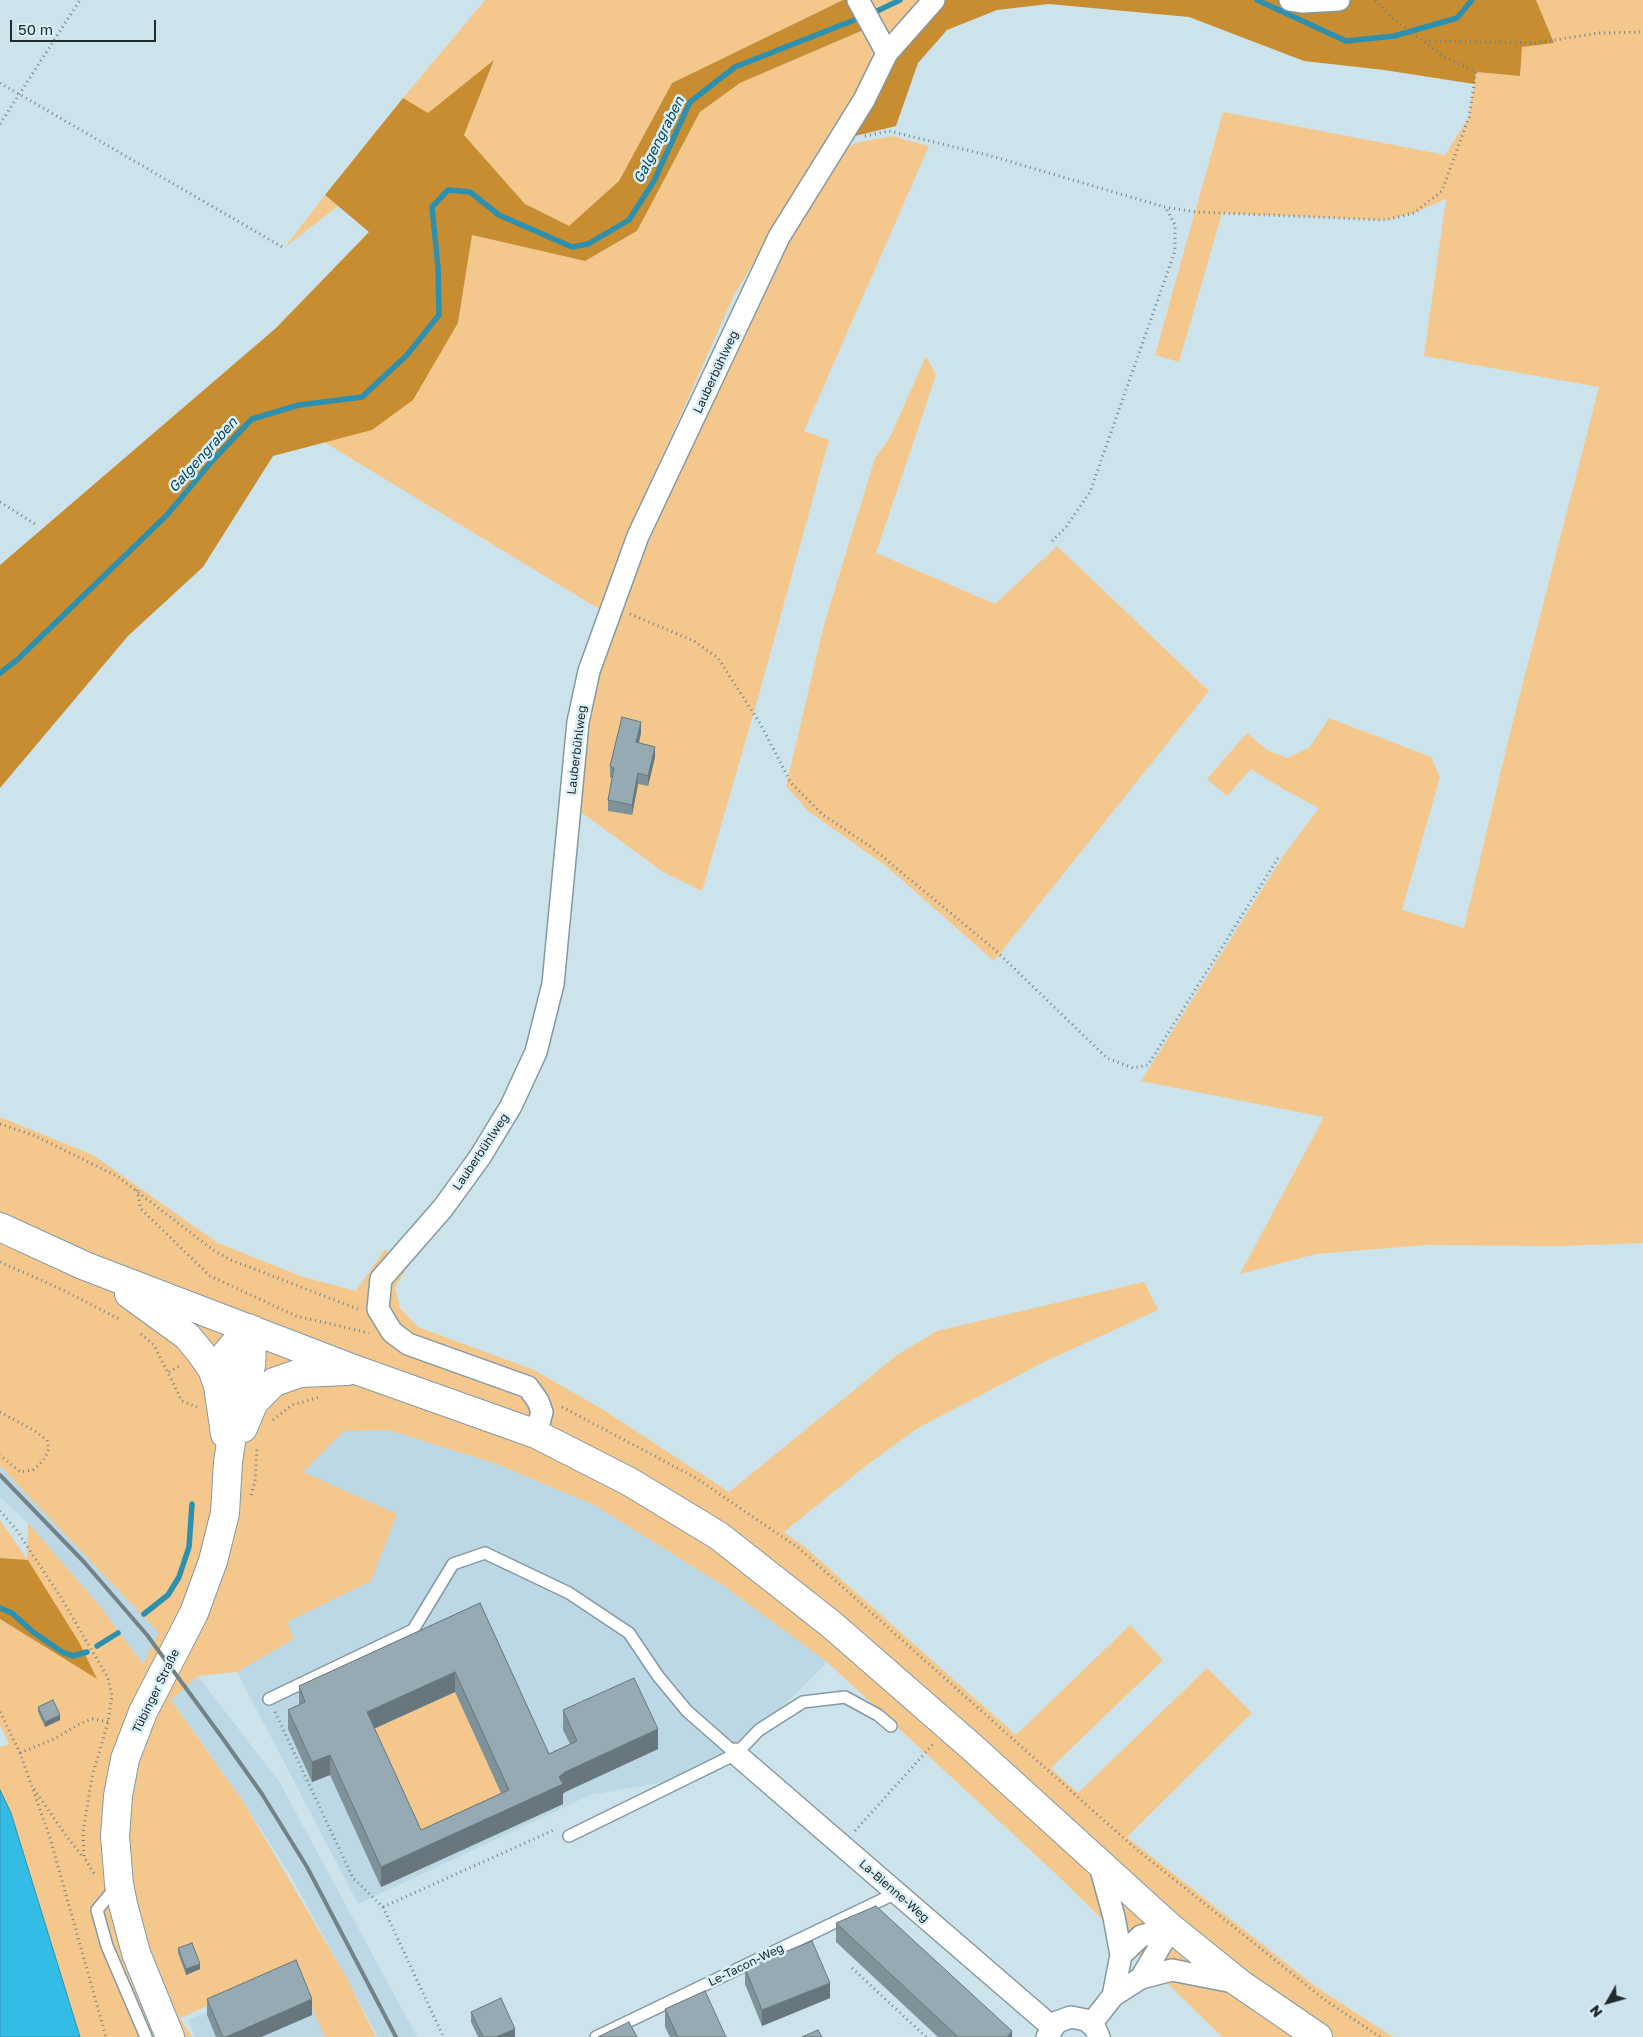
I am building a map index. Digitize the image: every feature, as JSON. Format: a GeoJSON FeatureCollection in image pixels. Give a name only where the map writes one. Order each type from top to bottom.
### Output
{"type":"FeatureCollection","features":[{"type":"Feature","properties":{"kind":"main road"},"geometry":{"type":"LineString","coordinates":[[0,1227],[85,1266],[359,1371],[536,1434],[630,1482],[719,1536],[832,1625],[974,1749],[1171,1928],[1238,1983],[1318,2037]]}},
{"type":"Feature","properties":{"kind":"main road","name":"Tübinger Straße"},"geometry":{"type":"LineString","coordinates":[[85,1266],[142,1303],[187,1336],[212,1369],[218,1386],[228,1462]]}},
{"type":"Feature","properties":{"kind":"main road","name":"Tübinger Straße"},"geometry":{"type":"LineString","coordinates":[[218,1386],[226,1354],[250,1329]]}},
{"type":"Feature","properties":{"kind":"main road","name":"Tübinger Straße"},"geometry":{"type":"LineString","coordinates":[[170,2037],[136,1953],[119,1884],[114,1836],[118,1796],[125,1759],[143,1712],[194,1613],[213,1562],[225,1513],[228,1462],[238,1403],[252,1366],[250,1329]]}},
{"type":"Feature","properties":{"kind":"main road"},"geometry":{"type":"LineString","coordinates":[[228,1462],[254,1402],[274,1382],[300,1372],[359,1371]]}},
{"type":"Feature","properties":{"kind":"street"},"geometry":{"type":"LineString","coordinates":[[858,0],[887,53]]}},
{"type":"Feature","properties":{"kind":"street"},"geometry":{"type":"LineString","coordinates":[[1290,0],[1303,2],[1339,0]]}},
{"type":"Feature","properties":{"kind":"street","name":"Lauberbühlweg"},"geometry":{"type":"LineString","coordinates":[[378,1309],[381,1279],[443,1208],[480,1157],[511,1106],[536,1052],[553,984],[578,722],[589,671],[638,536],[779,238],[864,100],[887,53],[930,5]]}},
{"type":"Feature","properties":{"kind":"street"},"geometry":{"type":"LineString","coordinates":[[378,1309],[392,1332],[408,1344],[528,1387],[538,1401],[542,1412],[536,1434]]}},
{"type":"Feature","properties":{"kind":"street","name":"La-Bienne-Weg"},"geometry":{"type":"LineString","coordinates":[[736,1754],[842,1845],[1049,2032]]}},
{"type":"Feature","properties":{"kind":"street"},"geometry":{"type":"LineString","coordinates":[[1049,2032],[1064,2018],[1071,2017],[1080,2018],[1095,2030],[1113,1996],[1121,1955],[1114,1917],[1099,1862]]}},
{"type":"Feature","properties":{"kind":"street"},"geometry":{"type":"LineString","coordinates":[[1121,1955],[1141,1936],[1171,1928]]}},
{"type":"Feature","properties":{"kind":"street"},"geometry":{"type":"LineString","coordinates":[[1141,1978],[1171,1928]]}},
{"type":"Feature","properties":{"kind":"street"},"geometry":{"type":"LineString","coordinates":[[1113,1996],[1141,1978],[1172,1970],[1238,1983]]}},
{"type":"Feature","properties":{"kind":"lane"},"geometry":{"type":"LineString","coordinates":[[269,1698],[413,1630],[453,1564],[485,1553],[569,1593],[629,1633],[658,1676],[686,1711],[736,1754]]}},
{"type":"Feature","properties":{"kind":"lane"},"geometry":{"type":"LineString","coordinates":[[569,1836],[736,1754],[759,1730],[803,1702],[845,1697],[878,1715],[891,1726]]}},
{"type":"Feature","properties":{"kind":"lane"},"geometry":{"type":"LineString","coordinates":[[119,1884],[97,1910],[107,1946],[146,2037]]}},
{"type":"Feature","properties":{"kind":"lane","name":"Le-Tacon-Weg"},"geometry":{"type":"LineString","coordinates":[[596,2037],[896,1893]]}},
{"type":"Feature","properties":{"kind":"path"},"geometry":{"type":"LineString","coordinates":[[0,124],[80,0]]}},
{"type":"Feature","properties":{"kind":"path"},"geometry":{"type":"LineString","coordinates":[[863,137],[889,130],[991,156],[1165,207],[1222,213],[1386,220],[1414,213],[1442,190],[1469,117],[1476,72],[1444,57],[1390,16],[1375,0]]}},
{"type":"Feature","properties":{"kind":"path"},"geometry":{"type":"LineString","coordinates":[[1424,41],[1534,43],[1599,33],[1643,32]]}},
{"type":"Feature","properties":{"kind":"path"},"geometry":{"type":"LineString","coordinates":[[0,83],[284,248]]}},
{"type":"Feature","properties":{"kind":"path"},"geometry":{"type":"LineString","coordinates":[[1052,541],[1066,527],[1090,492],[1175,251],[1175,226],[1165,207]]}},
{"type":"Feature","properties":{"kind":"path"},"geometry":{"type":"LineString","coordinates":[[0,502],[35,524]]}},
{"type":"Feature","properties":{"kind":"path"},"geometry":{"type":"LineString","coordinates":[[611,607],[694,640],[718,658],[761,725],[791,783],[822,814],[871,846],[994,949],[1108,1058],[1133,1068],[1148,1064],[1280,855]]}},
{"type":"Feature","properties":{"kind":"path"},"geometry":{"type":"LineString","coordinates":[[0,1124],[33,1135],[117,1176],[213,1250],[231,1260],[358,1308],[378,1309]]}},
{"type":"Feature","properties":{"kind":"path"},"geometry":{"type":"LineString","coordinates":[[137,1190],[141,1209],[210,1276],[296,1316],[370,1333],[392,1332]]}},
{"type":"Feature","properties":{"kind":"path"},"geometry":{"type":"LineString","coordinates":[[0,1262],[63,1290],[126,1322]]}},
{"type":"Feature","properties":{"kind":"path"},"geometry":{"type":"LineString","coordinates":[[140,1333],[154,1345],[182,1401],[222,1414]]}},
{"type":"Feature","properties":{"kind":"path"},"geometry":{"type":"LineString","coordinates":[[270,1422],[292,1405],[323,1396]]}},
{"type":"Feature","properties":{"kind":"path"},"geometry":{"type":"LineString","coordinates":[[538,1401],[559,1405],[696,1478],[800,1549],[1136,1849],[1325,2000],[1380,2037]]}},
{"type":"Feature","properties":{"kind":"path"},"geometry":{"type":"LineString","coordinates":[[0,1412],[35,1431],[47,1440],[49,1449],[43,1461],[33,1470],[20,1472],[0,1455]]}},
{"type":"Feature","properties":{"kind":"path"},"geometry":{"type":"LineString","coordinates":[[250,1501],[258,1440]]}},
{"type":"Feature","properties":{"kind":"path"},"geometry":{"type":"LineString","coordinates":[[0,1511],[19,1534],[60,1596],[108,1678],[112,1696],[108,1722],[86,1804],[84,1857]]}},
{"type":"Feature","properties":{"kind":"path"},"geometry":{"type":"LineString","coordinates":[[269,1698],[353,1878],[383,1907],[443,2036]]}},
{"type":"Feature","properties":{"kind":"path"},"geometry":{"type":"LineString","coordinates":[[0,1712],[20,1753],[31,1783],[73,1916],[106,2037]]}},
{"type":"Feature","properties":{"kind":"path"},"geometry":{"type":"LineString","coordinates":[[20,1753],[56,1738],[81,1722],[93,1719],[108,1722]]}},
{"type":"Feature","properties":{"kind":"path"},"geometry":{"type":"LineString","coordinates":[[842,1845],[933,1746],[935,1738]]}},
{"type":"Feature","properties":{"kind":"path"},"geometry":{"type":"LineString","coordinates":[[31,1783],[67,1837],[84,1857],[92,1873],[104,1881],[119,1884]]}},
{"type":"Feature","properties":{"kind":"path"},"geometry":{"type":"LineString","coordinates":[[383,1907],[564,1825],[569,1836]]}},
{"type":"Feature","properties":{"kind":"path"},"geometry":{"type":"LineString","coordinates":[[852,1968],[926,2037]]}},
{"type":"Feature","properties":{"kind":"shaded area"},"geometry":{"type":"Polygon","coordinates":[[[485,0],[843,0],[672,83],[619,181],[569,227],[525,204],[464,135],[494,61],[428,113],[403,98],[485,0]]]}},
{"type":"Feature","properties":{"kind":"shaded area"},"geometry":{"type":"Polygon","coordinates":[[[843,0],[851,0],[868,28],[740,83],[700,112],[637,231],[585,261],[472,235],[458,323],[413,400],[372,430],[273,456],[203,567],[128,636],[0,788],[0,565],[276,328],[369,232],[325,195],[403,98],[428,113],[494,60],[464,135],[525,204],[569,226],[619,181],[672,83],[843,0]]]}},
{"type":"Feature","properties":{"kind":"shaded area"},"geometry":{"type":"Polygon","coordinates":[[[866,0],[922,0],[889,33],[884,31],[866,0]]]}},
{"type":"Feature","properties":{"kind":"shaded area"},"geometry":{"type":"Polygon","coordinates":[[[942,0],[1536,0],[1554,43],[1522,47],[1520,76],[1476,72],[1474,84],[1384,70],[1304,61],[1189,17],[1049,4],[997,10],[947,30],[918,63],[896,126],[847,138],[899,54],[942,0]]]}},
{"type":"Feature","properties":{"kind":"shaded area"},"geometry":{"type":"Polygon","coordinates":[[[1536,0],[1643,0],[1643,1243],[1561,1246],[1426,1245],[1316,1254],[1240,1274],[1324,1117],[1141,1081],[1283,856],[1319,808],[1251,769],[1227,796],[1207,779],[1247,733],[1267,750],[1287,758],[1309,748],[1329,718],[1431,757],[1440,777],[1402,910],[1464,928],[1508,741],[1599,387],[1424,356],[1446,199],[1414,213],[1386,220],[1222,213],[1179,362],[1155,355],[1223,112],[1445,155],[1469,117],[1476,72],[1520,76],[1522,47],[1554,43],[1536,0]]]}},
{"type":"Feature","properties":{"kind":"shaded area"},"geometry":{"type":"Polygon","coordinates":[[[868,28],[873,50],[866,77],[734,295],[630,529],[599,609],[324,442],[372,430],[458,323],[472,235],[585,261],[637,231],[700,112],[740,83],[868,28]]]}},
{"type":"Feature","properties":{"kind":"shaded area"},"geometry":{"type":"Polygon","coordinates":[[[892,136],[929,146],[804,431],[829,440],[760,691],[702,891],[663,872],[581,812],[585,731],[604,649],[708,401],[782,240],[831,159],[855,143],[892,136]]]}},
{"type":"Feature","properties":{"kind":"shaded area"},"geometry":{"type":"Polygon","coordinates":[[[325,195],[338,206],[284,248],[325,195]]]}},
{"type":"Feature","properties":{"kind":"shaded area"},"geometry":{"type":"Polygon","coordinates":[[[926,356],[936,375],[876,553],[995,604],[1057,546],[1209,691],[994,961],[886,866],[808,811],[786,786],[824,625],[875,458],[890,437],[926,356]]]}},
{"type":"Feature","properties":{"kind":"shaded area"},"geometry":{"type":"Polygon","coordinates":[[[0,1117],[93,1155],[218,1243],[303,1277],[356,1291],[385,1249],[405,1271],[395,1288],[400,1308],[418,1327],[534,1370],[602,1409],[729,1492],[897,1355],[937,1331],[1144,1282],[1158,1310],[1046,1361],[918,1428],[867,1465],[784,1532],[806,1548],[1016,1735],[1130,1625],[1163,1660],[1051,1768],[1078,1793],[1207,1668],[1252,1713],[1127,1837],[1315,1986],[1393,2037],[1222,2037],[1056,1874],[827,1662],[724,1586],[594,1505],[494,1463],[388,1430],[344,1431],[303,1472],[397,1514],[371,1581],[287,1622],[294,1639],[237,1672],[198,1676],[171,1700],[244,1803],[345,1975],[376,2037],[325,2037],[296,1972],[286,1971],[180,2018],[192,2037],[80,2037],[11,1813],[0,1790],[0,1747],[9,1744],[0,1725],[0,1619],[96,1678],[79,1642],[28,1560],[0,1558],[0,1520],[27,1559],[28,1523],[99,1605],[143,1664],[159,1633],[0,1466],[0,1117]]]}},
{"type":"Feature","properties":{"kind":"shaded area"},"geometry":{"type":"Polygon","coordinates":[[[344,1430],[388,1430],[494,1463],[594,1505],[724,1586],[827,1662],[716,1773],[590,1795],[358,1904],[237,1672],[237,1627],[303,1472],[344,1430]]]}},
{"type":"Feature","properties":{"kind":"shaded area"},"geometry":{"type":"Polygon","coordinates":[[[0,1466],[160,1633],[191,1681],[198,1676],[280,1783],[417,2037],[378,2037],[291,1876],[244,1803],[171,1699],[176,1695],[143,1664],[99,1605],[28,1523],[0,1497],[0,1466]]]}},
{"type":"Feature","properties":{"kind":"shaded area"},"geometry":{"type":"Polygon","coordinates":[[[0,1558],[28,1560],[79,1642],[97,1679],[0,1619],[0,1558]]]}},
{"type":"Feature","properties":{"kind":"shaded area"},"geometry":{"type":"Polygon","coordinates":[[[455,1692],[509,1810],[421,1850],[367,1732],[455,1692]]]}},
{"type":"Feature","properties":{"kind":"shaded area"},"geometry":{"type":"Polygon","coordinates":[[[296,1972],[346,2037],[195,2037],[188,2020],[296,1972]]]}},
{"type":"Feature","properties":{"kind":"water"},"geometry":{"type":"Polygon","coordinates":[[[0,1790],[11,1813],[80,2037],[0,2037],[0,1790]]]}},
{"type":"Feature","properties":{"kind":"building"},"geometry":{"type":"Polygon","coordinates":[[[622,717],[641,722],[636,742],[655,747],[648,776],[638,773],[632,805],[608,800],[614,768],[610,766],[622,717]]]}},
{"type":"Feature","properties":{"kind":"building"},"geometry":{"type":"Polygon","coordinates":[[[480,1603],[549,1754],[577,1741],[563,1710],[634,1678],[658,1729],[565,1772],[559,1777],[563,1784],[381,1867],[330,1755],[312,1762],[288,1710],[305,1702],[299,1686],[480,1603]],[[455,1672],[367,1712],[421,1830],[509,1790],[455,1672]]]}},
{"type":"Feature","properties":{"kind":"building"},"geometry":{"type":"Polygon","coordinates":[[[53,1700],[60,1715],[45,1722],[38,1707],[53,1700]]]}},
{"type":"Feature","properties":{"kind":"building"},"geometry":{"type":"Polygon","coordinates":[[[876,1906],[1012,2031],[1007,2037],[958,2037],[836,1923],[876,1906]]]}},
{"type":"Feature","properties":{"kind":"building"},"geometry":{"type":"Polygon","coordinates":[[[812,1941],[830,1983],[762,2010],[745,1968],[812,1941]]]}},
{"type":"Feature","properties":{"kind":"building"},"geometry":{"type":"Polygon","coordinates":[[[192,1943],[200,1964],[186,1969],[178,1948],[192,1943]]]}},
{"type":"Feature","properties":{"kind":"building"},"geometry":{"type":"Polygon","coordinates":[[[296,1960],[312,1999],[223,2037],[207,1999],[296,1960]]]}},
{"type":"Feature","properties":{"kind":"building"},"geometry":{"type":"Polygon","coordinates":[[[705,1991],[726,2037],[678,2037],[665,2009],[705,1991]]]}},
{"type":"Feature","properties":{"kind":"building"},"geometry":{"type":"Polygon","coordinates":[[[501,1998],[515,2029],[496,2037],[483,2037],[471,2012],[501,1998]]]}},
{"type":"Feature","properties":{"kind":"building"},"geometry":{"type":"Polygon","coordinates":[[[629,2022],[637,2037],[598,2037],[629,2022]]]}},
{"type":"Feature","properties":{"kind":"building"},"geometry":{"type":"Polygon","coordinates":[[[818,2030],[822,2037],[802,2037],[818,2030]]]}},
{"type":"Feature","properties":{"kind":"waterway","name":"Galgengraben"},"geometry":{"type":"LineString","coordinates":[[871,14],[900,0]]}},
{"type":"Feature","properties":{"kind":"waterway","name":"Galgengraben"},"geometry":{"type":"LineString","coordinates":[[1257,0],[1346,41],[1394,36],[1457,18],[1472,0]]}},
{"type":"Feature","properties":{"kind":"waterway","name":"Galgengraben"},"geometry":{"type":"LineString","coordinates":[[0,673],[17,660],[167,515],[213,460],[252,419],[299,405],[362,397],[407,355],[439,315],[438,268],[432,207],[448,190],[470,192],[499,215],[572,247],[588,244],[629,220],[654,181],[690,102],[735,67],[862,17]]}},
{"type":"Feature","properties":{"kind":"waterway"},"geometry":{"type":"LineString","coordinates":[[144,1614],[168,1595],[179,1577],[189,1547],[192,1504]]}},
{"type":"Feature","properties":{"kind":"waterway"},"geometry":{"type":"LineString","coordinates":[[0,1608],[12,1613],[33,1632],[62,1652],[73,1656],[87,1652]]}},
{"type":"Feature","properties":{"kind":"waterway"},"geometry":{"type":"LineString","coordinates":[[97,1646],[118,1633]]}},
{"type":"Feature","properties":{"kind":"railway"},"geometry":{"type":"LineString","coordinates":[[0,1475],[84,1562],[147,1635],[262,1794],[307,1867],[396,2037]]}}]}
